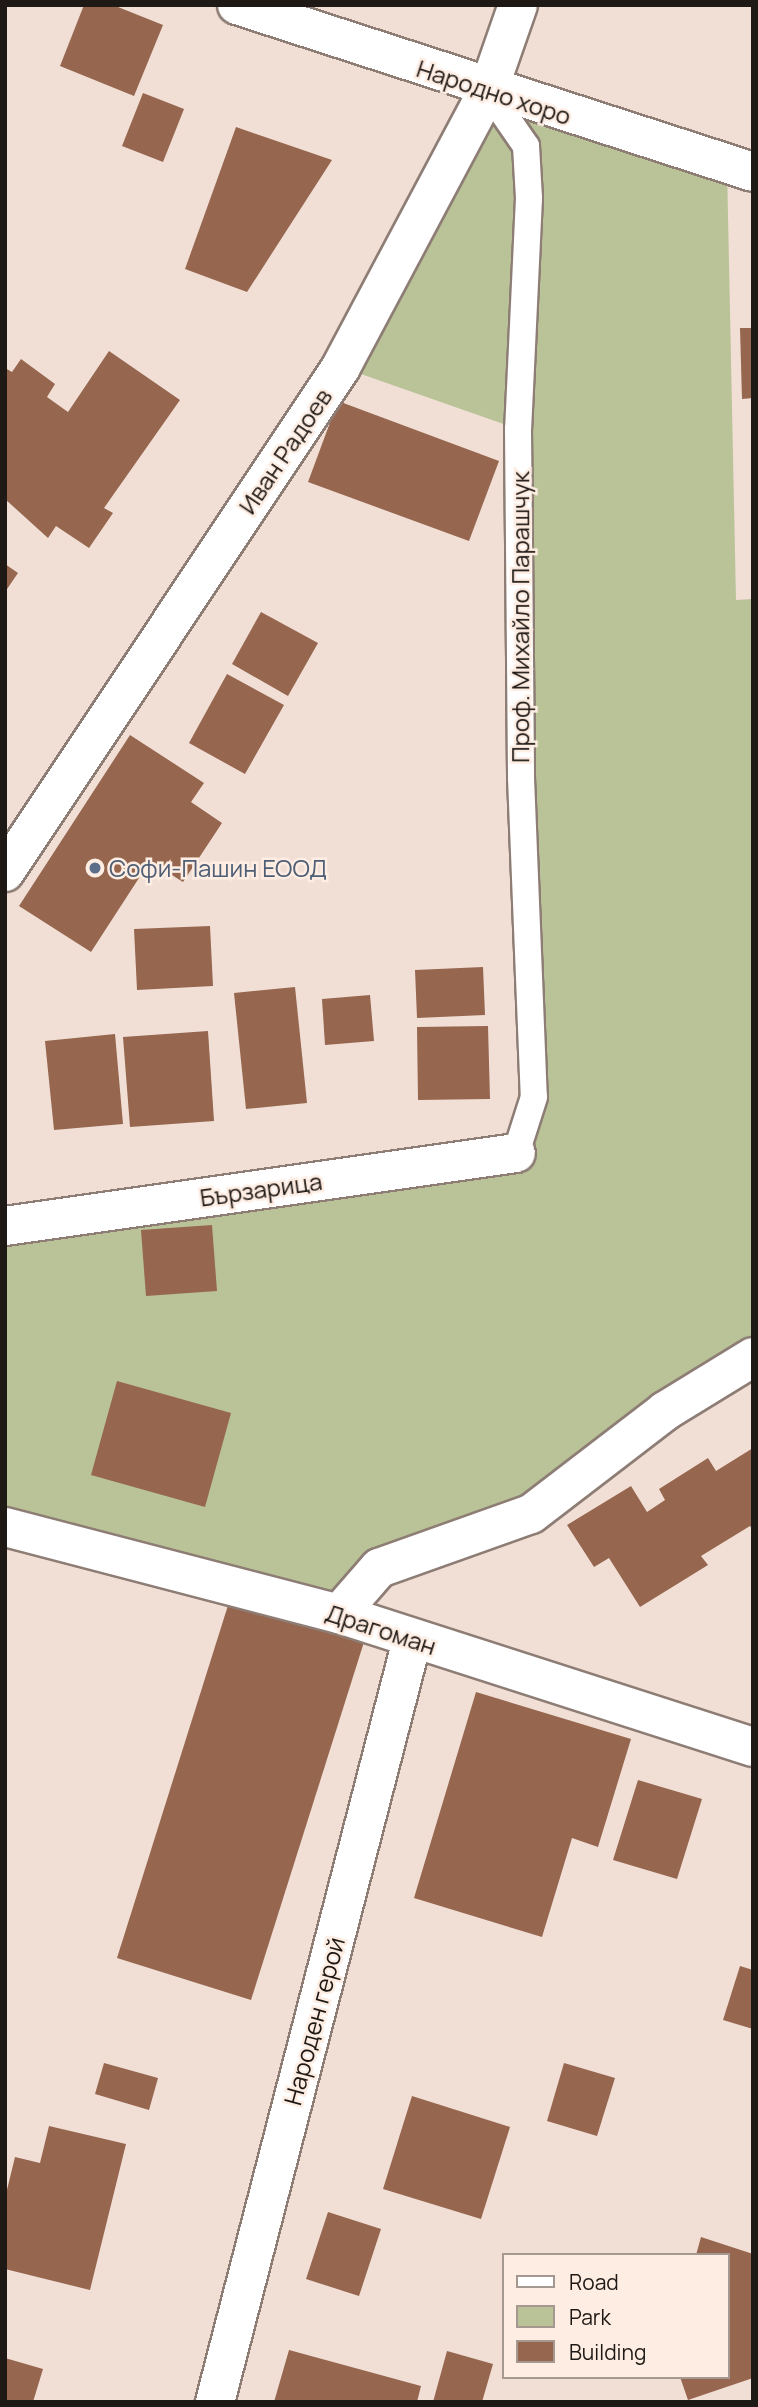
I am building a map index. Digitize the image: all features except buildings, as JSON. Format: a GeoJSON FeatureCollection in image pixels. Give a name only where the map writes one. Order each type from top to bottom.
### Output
{"type":"FeatureCollection","features":[{"type":"Feature","properties":{"kind":"street","name":"Народно хоро"},"geometry":{"type":"LineString","coordinates":[[237,5],[488,91],[753,172]]}},
{"type":"Feature","properties":{"kind":"street","name":"Иван Радоев"},"geometry":{"type":"LineString","coordinates":[[5,872],[341,367],[488,91],[518,5]]}},
{"type":"Feature","properties":{"kind":"street","name":"Бързарица"},"geometry":{"type":"LineString","coordinates":[[5,1226],[516,1153]]}},
{"type":"Feature","properties":{"kind":"street"},"geometry":{"type":"LineString","coordinates":[[339,1614],[379,1569],[531,1514],[665,1411],[753,1357]]}},
{"type":"Feature","properties":{"kind":"street","name":"Драгоман"},"geometry":{"type":"LineString","coordinates":[[5,1527],[339,1614],[412,1640],[753,1747]]}},
{"type":"Feature","properties":{"kind":"street","name":"Народен герой"},"geometry":{"type":"LineString","coordinates":[[215,2402],[412,1640]]}},
{"type":"Feature","properties":{"kind":"lane","name":"Проф. Михайло Парашчук"},"geometry":{"type":"LineString","coordinates":[[488,91],[526,146],[528,198],[518,443],[521,778],[534,1097],[516,1153]]}},
{"type":"Feature","properties":{"kind":"green space"},"geometry":{"type":"Polygon","coordinates":[[[488,91],[727,167],[736,600],[753,599],[753,1357],[531,1514],[379,1568],[339,1614],[5,1527],[5,1226],[516,1153],[534,1097],[518,429],[341,367],[488,91]]]}},
{"type":"Feature","properties":{"kind":"place","name":"Софи-Пашин ЕООД"},"geometry":{"type":"Point","coordinates":[95,868]}}]}
